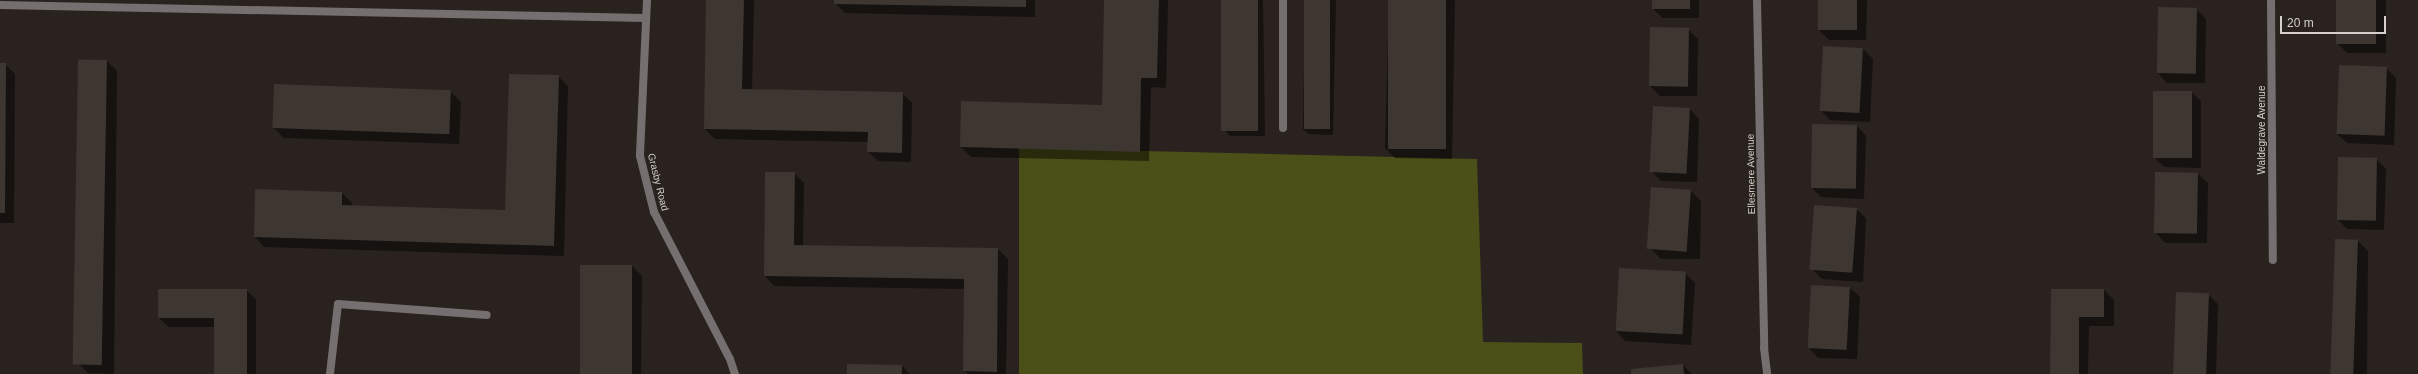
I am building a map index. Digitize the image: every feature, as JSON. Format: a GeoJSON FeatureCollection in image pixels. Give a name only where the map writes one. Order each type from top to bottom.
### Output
{"type":"FeatureCollection","features":[{"type":"Feature","properties":{"kind":"street","name":"Grasby Road"},"geometry":{"type":"LineString","coordinates":[[647,0],[640,156],[654,212],[735,374]]}},
{"type":"Feature","properties":{"kind":"street"},"geometry":{"type":"LineString","coordinates":[[1283,128],[1284,0]]}},
{"type":"Feature","properties":{"kind":"street","name":"Ellesmere Avenue"},"geometry":{"type":"LineString","coordinates":[[1757,0],[1764,348],[1767,374]]}},
{"type":"Feature","properties":{"kind":"street","name":"Waldegrave Avenue"},"geometry":{"type":"LineString","coordinates":[[2271,0],[2273,260]]}},
{"type":"Feature","properties":{"kind":"street"},"geometry":{"type":"LineString","coordinates":[[0,5],[646,18]]}},
{"type":"Feature","properties":{"kind":"street"},"geometry":{"type":"LineString","coordinates":[[330,374],[338,304],[487,315]]}},
{"type":"Feature","properties":{"kind":"green space"},"geometry":{"type":"Polygon","coordinates":[[[1019,148],[1477,159],[1483,342],[1582,343],[1583,374],[1019,374],[1019,148]]]}},
{"type":"Feature","properties":{"kind":"building"},"geometry":{"type":"Polygon","coordinates":[[[706,0],[744,0],[742,89],[903,92],[902,153],[867,152],[868,132],[704,129],[706,0]]]}},
{"type":"Feature","properties":{"kind":"building"},"geometry":{"type":"Polygon","coordinates":[[[834,0],[1026,0],[1026,7],[834,4],[834,0]]]}},
{"type":"Feature","properties":{"kind":"building"},"geometry":{"type":"Polygon","coordinates":[[[1104,0],[1159,0],[1157,78],[1141,78],[1140,152],[960,147],[961,101],[1102,105],[1104,0]]]}},
{"type":"Feature","properties":{"kind":"building"},"geometry":{"type":"Polygon","coordinates":[[[1221,0],[1258,0],[1258,131],[1221,131],[1221,0]]]}},
{"type":"Feature","properties":{"kind":"building"},"geometry":{"type":"Polygon","coordinates":[[[1304,0],[1330,0],[1330,129],[1304,129],[1304,0]]]}},
{"type":"Feature","properties":{"kind":"building"},"geometry":{"type":"Polygon","coordinates":[[[1388,0],[1446,0],[1446,149],[1388,149],[1388,0]]]}},
{"type":"Feature","properties":{"kind":"building"},"geometry":{"type":"Polygon","coordinates":[[[1652,0],[1690,0],[1690,9],[1652,9],[1652,0]]]}},
{"type":"Feature","properties":{"kind":"building"},"geometry":{"type":"Polygon","coordinates":[[[1818,0],[1857,0],[1857,30],[1818,30],[1818,0]]]}},
{"type":"Feature","properties":{"kind":"building"},"geometry":{"type":"Polygon","coordinates":[[[2336,0],[2376,0],[2376,44],[2336,44],[2336,0]]]}},
{"type":"Feature","properties":{"kind":"building"},"geometry":{"type":"Polygon","coordinates":[[[2158,7],[2197,8],[2196,74],[2157,73],[2158,7]]]}},
{"type":"Feature","properties":{"kind":"building"},"geometry":{"type":"Polygon","coordinates":[[[1650,27],[1689,28],[1688,87],[1649,86],[1650,27]]]}},
{"type":"Feature","properties":{"kind":"building"},"geometry":{"type":"Polygon","coordinates":[[[1823,46],[1863,48],[1860,113],[1820,111],[1823,46]]]}},
{"type":"Feature","properties":{"kind":"building"},"geometry":{"type":"Polygon","coordinates":[[[78,59],[107,60],[102,365],[73,364],[78,59]]]}},
{"type":"Feature","properties":{"kind":"building"},"geometry":{"type":"Polygon","coordinates":[[[0,63],[6,63],[5,213],[0,213],[0,63]]]}},
{"type":"Feature","properties":{"kind":"building"},"geometry":{"type":"Polygon","coordinates":[[[2339,65],[2387,67],[2385,136],[2337,134],[2339,65]]]}},
{"type":"Feature","properties":{"kind":"building"},"geometry":{"type":"Polygon","coordinates":[[[509,74],[559,75],[554,246],[254,237],[255,189],[342,192],[342,205],[505,210],[509,74]]]}},
{"type":"Feature","properties":{"kind":"building"},"geometry":{"type":"Polygon","coordinates":[[[274,84],[451,90],[449,134],[272,128],[274,84]]]}},
{"type":"Feature","properties":{"kind":"building"},"geometry":{"type":"Polygon","coordinates":[[[2153,91],[2192,91],[2192,158],[2153,158],[2153,91]]]}},
{"type":"Feature","properties":{"kind":"building"},"geometry":{"type":"Polygon","coordinates":[[[1653,106],[1690,108],[1686,174],[1650,172],[1653,106]]]}},
{"type":"Feature","properties":{"kind":"building"},"geometry":{"type":"Polygon","coordinates":[[[1812,124],[1857,125],[1856,189],[1811,188],[1812,124]]]}},
{"type":"Feature","properties":{"kind":"building"},"geometry":{"type":"Polygon","coordinates":[[[2338,157],[2377,158],[2376,221],[2337,220],[2338,157]]]}},
{"type":"Feature","properties":{"kind":"building"},"geometry":{"type":"Polygon","coordinates":[[[765,172],[795,172],[794,245],[998,248],[997,372],[963,371],[964,279],[764,276],[765,172]]]}},
{"type":"Feature","properties":{"kind":"building"},"geometry":{"type":"Polygon","coordinates":[[[2155,172],[2198,173],[2197,234],[2154,233],[2155,172]]]}},
{"type":"Feature","properties":{"kind":"building"},"geometry":{"type":"Polygon","coordinates":[[[1651,187],[1691,190],[1687,252],[1647,249],[1651,187]]]}},
{"type":"Feature","properties":{"kind":"building"},"geometry":{"type":"Polygon","coordinates":[[[1814,205],[1857,208],[1852,273],[1809,270],[1814,205]]]}},
{"type":"Feature","properties":{"kind":"building"},"geometry":{"type":"Polygon","coordinates":[[[2335,239],[2358,240],[2353,374],[2330,374],[2335,239]]]}},
{"type":"Feature","properties":{"kind":"building"},"geometry":{"type":"Polygon","coordinates":[[[580,265],[632,265],[632,374],[580,374],[580,265]]]}},
{"type":"Feature","properties":{"kind":"building"},"geometry":{"type":"Polygon","coordinates":[[[1619,268],[1686,272],[1683,334],[1616,331],[1619,268]]]}},
{"type":"Feature","properties":{"kind":"building"},"geometry":{"type":"Polygon","coordinates":[[[1811,285],[1850,287],[1847,350],[1808,348],[1811,285]]]}},
{"type":"Feature","properties":{"kind":"building"},"geometry":{"type":"Polygon","coordinates":[[[158,289],[247,289],[247,374],[214,374],[214,318],[158,318],[158,289]]]}},
{"type":"Feature","properties":{"kind":"building"},"geometry":{"type":"Polygon","coordinates":[[[2051,289],[2104,289],[2104,317],[2079,317],[2079,374],[2050,374],[2051,289]]]}},
{"type":"Feature","properties":{"kind":"building"},"geometry":{"type":"Polygon","coordinates":[[[2176,292],[2209,293],[2206,374],[2173,374],[2176,292]]]}},
{"type":"Feature","properties":{"kind":"building"},"geometry":{"type":"Polygon","coordinates":[[[847,364],[902,365],[902,374],[847,374],[847,364]]]}},
{"type":"Feature","properties":{"kind":"building"},"geometry":{"type":"Polygon","coordinates":[[[1683,364],[1684,374],[1631,374],[1631,369],[1683,364]]]}}]}
